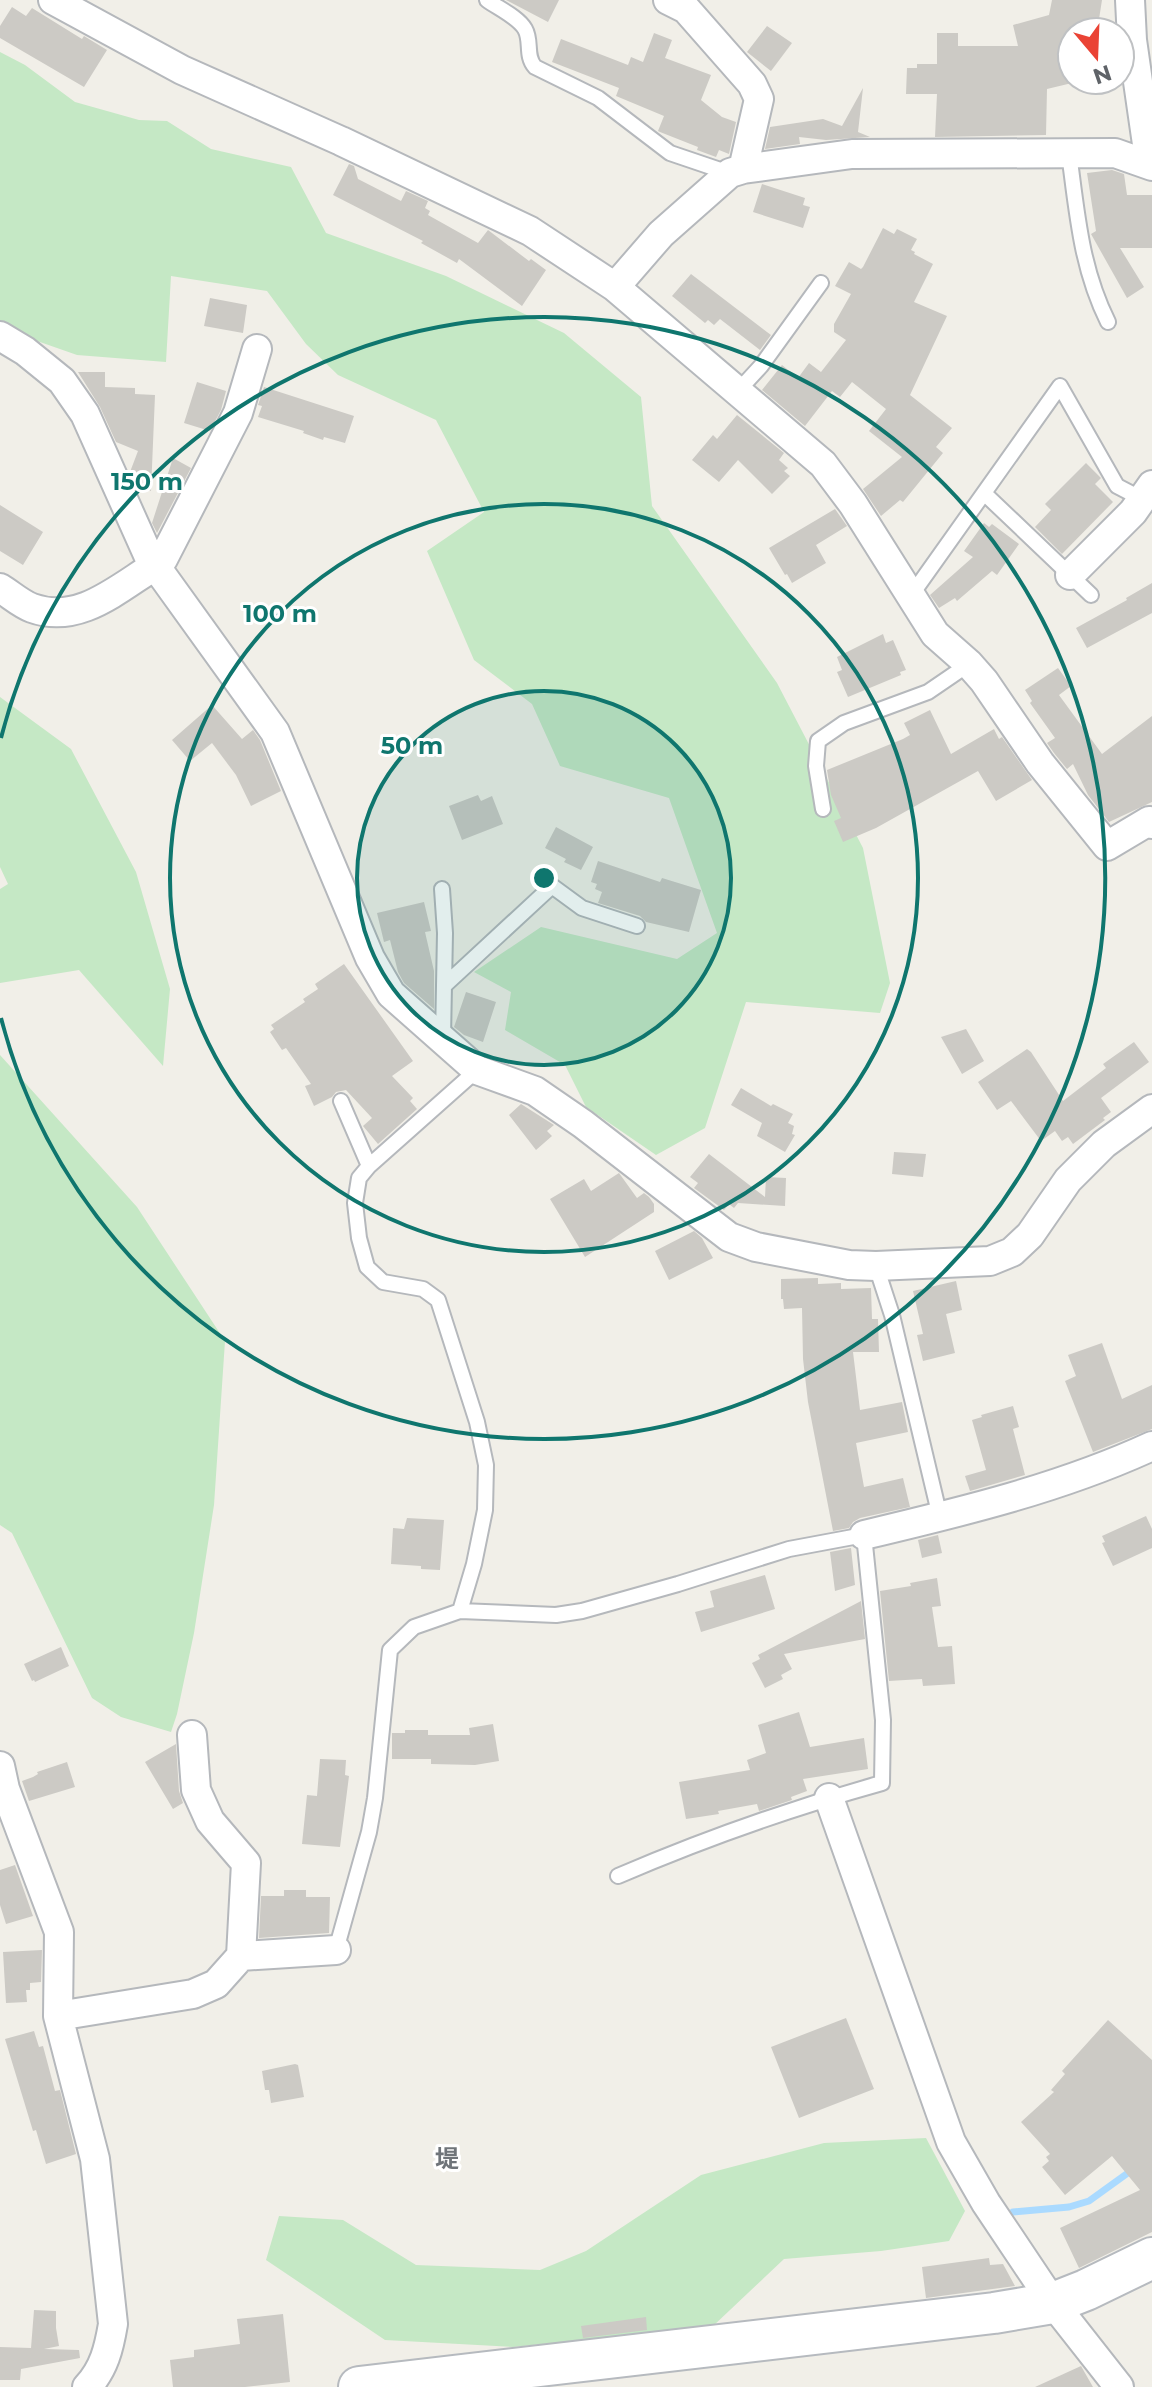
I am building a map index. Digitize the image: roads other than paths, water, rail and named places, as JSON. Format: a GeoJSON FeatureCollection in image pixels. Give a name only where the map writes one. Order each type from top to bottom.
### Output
{"type":"FeatureCollection","features":[{"type":"Feature","properties":{"kind":"street"},"geometry":{"type":"LineString","coordinates":[[53,0],[182,70],[530,231],[615,287],[823,464],[853,504],[935,634],[984,681],[1040,763],[1107,846],[1149,821],[1152,824]]}},
{"type":"Feature","properties":{"kind":"street"},"geometry":{"type":"LineString","coordinates":[[668,0],[686,9],[752,84],[759,99],[736,171]]}},
{"type":"Feature","properties":{"kind":"street"},"geometry":{"type":"LineString","coordinates":[[615,287],[661,234],[736,171],[852,154],[1115,153],[1151,166],[1132,40],[1130,0]]}},
{"type":"Feature","properties":{"kind":"street"},"geometry":{"type":"LineString","coordinates":[[0,336],[25,351],[62,381],[85,414],[149,557],[275,732],[370,958],[391,994],[477,1070],[535,1091],[583,1124],[729,1237],[756,1247],[849,1265],[990,1261],[1012,1252],[1030,1235],[1068,1180],[1104,1144],[1152,1109]]}},
{"type":"Feature","properties":{"kind":"street"},"geometry":{"type":"LineString","coordinates":[[0,588],[31,607],[65,614],[90,606],[163,559],[238,413],[257,349]]}},
{"type":"Feature","properties":{"kind":"street"},"geometry":{"type":"LineString","coordinates":[[1070,575],[1133,512],[1147,492]]}},
{"type":"Feature","properties":{"kind":"street"},"geometry":{"type":"LineString","coordinates":[[864,1535],[1050,1485],[1152,1446]]}},
{"type":"Feature","properties":{"kind":"street"},"geometry":{"type":"LineString","coordinates":[[58,2016],[193,1994],[216,1984],[241,1956],[246,1863],[210,1821],[196,1790],[192,1735]]}},
{"type":"Feature","properties":{"kind":"street"},"geometry":{"type":"LineString","coordinates":[[0,1766],[5,1789],[59,1932],[58,2016],[95,2159],[113,2324],[109,2350],[97,2376],[87,2387]]}},
{"type":"Feature","properties":{"kind":"street"},"geometry":{"type":"LineString","coordinates":[[829,1798],[951,2142],[986,2203],[1053,2303],[1119,2387]]}},
{"type":"Feature","properties":{"kind":"street"},"geometry":{"type":"LineString","coordinates":[[241,1956],[336,1950]]}},
{"type":"Feature","properties":{"kind":"street"},"geometry":{"type":"LineString","coordinates":[[359,2387],[994,2313],[1053,2303],[1152,2258]]}},
{"type":"Feature","properties":{"kind":"lane"},"geometry":{"type":"LineString","coordinates":[[487,0],[524,26],[530,60],[535,67],[598,98],[670,153],[736,171]]}},
{"type":"Feature","properties":{"kind":"lane"},"geometry":{"type":"LineString","coordinates":[[1069,153],[1084,261],[1095,296],[1108,322]]}},
{"type":"Feature","properties":{"kind":"lane"},"geometry":{"type":"LineString","coordinates":[[737,392],[761,366],[821,283]]}},
{"type":"Feature","properties":{"kind":"lane"},"geometry":{"type":"LineString","coordinates":[[910,597],[1060,386],[1117,486],[1147,492]]}},
{"type":"Feature","properties":{"kind":"lane"},"geometry":{"type":"LineString","coordinates":[[985,494],[1091,595]]}},
{"type":"Feature","properties":{"kind":"lane"},"geometry":{"type":"LineString","coordinates":[[823,809],[816,766],[818,741],[844,723],[928,692],[969,664]]}},
{"type":"Feature","properties":{"kind":"lane"},"geometry":{"type":"LineString","coordinates":[[445,985],[552,886],[582,908],[637,926]]}},
{"type":"Feature","properties":{"kind":"lane"},"geometry":{"type":"LineString","coordinates":[[442,889],[445,933],[443,1039]]}},
{"type":"Feature","properties":{"kind":"lane"},"geometry":{"type":"LineString","coordinates":[[460,1611],[485,1510],[486,1465],[477,1422],[438,1300],[423,1289],[383,1282],[367,1267],[359,1238],[355,1203],[359,1178],[369,1166],[477,1070]]}},
{"type":"Feature","properties":{"kind":"lane"},"geometry":{"type":"LineString","coordinates":[[341,1101],[369,1166]]}},
{"type":"Feature","properties":{"kind":"lane"},"geometry":{"type":"LineString","coordinates":[[876,1266],[892,1315],[940,1517]]}},
{"type":"Feature","properties":{"kind":"lane"},"geometry":{"type":"LineString","coordinates":[[336,1950],[369,1832],[390,1650],[414,1627],[460,1611],[556,1615],[582,1611],[789,1549],[864,1535],[883,1720],[882,1783],[675,1851],[618,1876]]}},
{"type":"Feature","properties":{"kind":"waterway"},"geometry":{"type":"LineString","coordinates":[[1013,2212],[1069,2207],[1089,2201],[1132,2170]]}},
{"type":"Feature","properties":{"kind":"district","name":"堤"},"geometry":{"type":"Point","coordinates":[447,2159]}}]}
